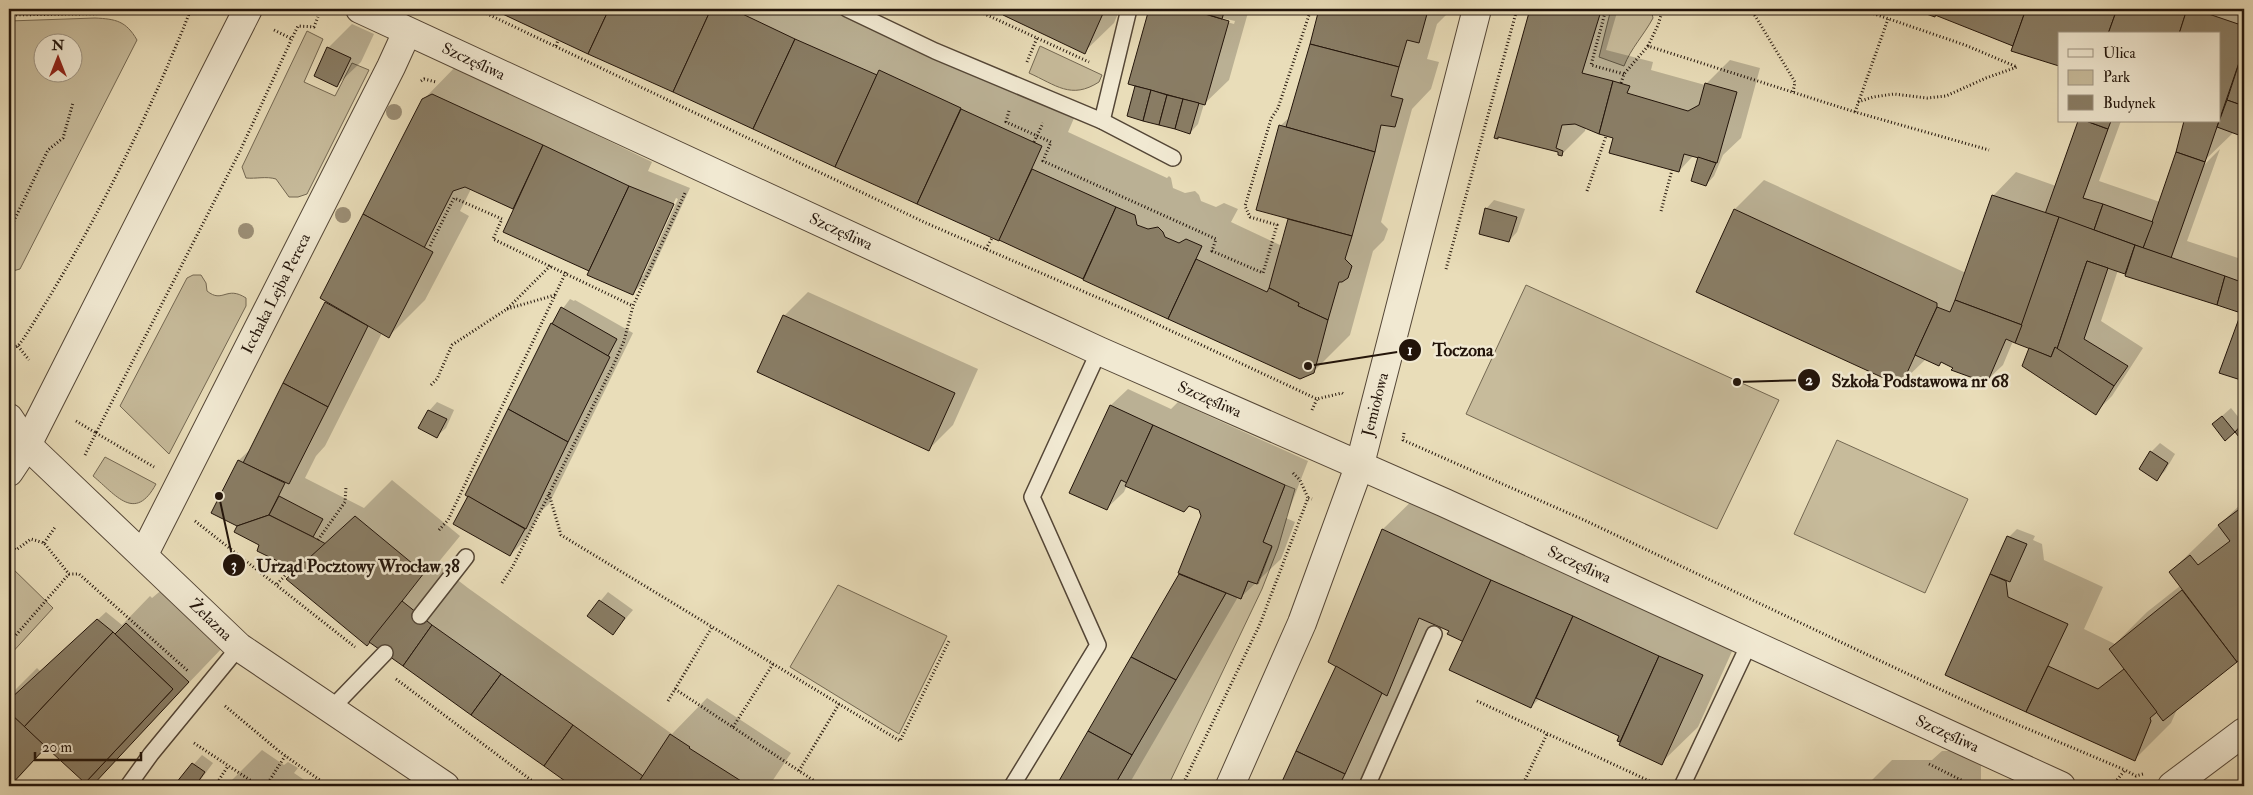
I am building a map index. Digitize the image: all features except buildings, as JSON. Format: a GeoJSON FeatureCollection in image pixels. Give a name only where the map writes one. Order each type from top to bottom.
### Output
{"type":"FeatureCollection","features":[{"type":"Feature","properties":{"kind":"street"},"geometry":{"type":"LineString","coordinates":[[9,472],[27,445],[248,9]]}},
{"type":"Feature","properties":{"kind":"street","name":"Szczęśliwa"},"geometry":{"type":"LineString","coordinates":[[360,9],[1099,351],[1360,464],[2061,786]]}},
{"type":"Feature","properties":{"kind":"street","name":"Jemiołowa"},"geometry":{"type":"LineString","coordinates":[[1230,786],[1302,623],[1360,464],[1477,9]]}},
{"type":"Feature","properties":{"kind":"street","name":"Icchaka Lejba Pereca"},"geometry":{"type":"LineString","coordinates":[[144,554],[391,68],[407,32]]}},
{"type":"Feature","properties":{"kind":"street","name":"Żelazna"},"geometry":{"type":"LineString","coordinates":[[9,418],[27,445],[144,554],[239,647],[445,786]]}},
{"type":"Feature","properties":{"kind":"street"},"geometry":{"type":"LineString","coordinates":[[2172,786],[2244,732]]}},
{"type":"Feature","properties":{"kind":"lane"},"geometry":{"type":"LineString","coordinates":[[847,9],[935,51],[1102,121],[1173,158]]}},
{"type":"Feature","properties":{"kind":"lane"},"geometry":{"type":"LineString","coordinates":[[1102,121],[1129,9]]}},
{"type":"Feature","properties":{"kind":"lane"},"geometry":{"type":"LineString","coordinates":[[1012,786],[1098,645],[1032,497],[1099,351]]}},
{"type":"Feature","properties":{"kind":"lane"},"geometry":{"type":"LineString","coordinates":[[420,616],[466,557]]}},
{"type":"Feature","properties":{"kind":"lane"},"geometry":{"type":"LineString","coordinates":[[1367,786],[1434,634]]}},
{"type":"Feature","properties":{"kind":"lane"},"geometry":{"type":"LineString","coordinates":[[1682,786],[1750,642]]}},
{"type":"Feature","properties":{"kind":"lane"},"geometry":{"type":"LineString","coordinates":[[128,786],[151,754],[239,647]]}},
{"type":"Feature","properties":{"kind":"lane"},"geometry":{"type":"LineString","coordinates":[[331,709],[385,653]]}},
{"type":"Feature","properties":{"kind":"path"},"geometry":{"type":"LineString","coordinates":[[9,15],[137,13],[145,9]]}},
{"type":"Feature","properties":{"kind":"path"},"geometry":{"type":"LineString","coordinates":[[18,346],[65,274],[111,187],[167,70],[191,9]]}},
{"type":"Feature","properties":{"kind":"path"},"geometry":{"type":"LineString","coordinates":[[477,9],[918,219],[1133,313],[1317,399],[1342,394],[1351,396]]}},
{"type":"Feature","properties":{"kind":"path"},"geometry":{"type":"LineString","coordinates":[[974,9],[1095,64]]}},
{"type":"Feature","properties":{"kind":"path"},"geometry":{"type":"LineString","coordinates":[[1036,135],[1051,142],[1043,161],[1216,239],[1212,250],[1263,273],[1277,224],[1250,217],[1245,206],[1271,119],[1278,108],[1311,9]]}},
{"type":"Feature","properties":{"kind":"path"},"geometry":{"type":"LineString","coordinates":[[1445,273],[1517,9]]}},
{"type":"Feature","properties":{"kind":"path"},"geometry":{"type":"LineString","coordinates":[[1606,9],[1591,65],[1624,74]]}},
{"type":"Feature","properties":{"kind":"path"},"geometry":{"type":"LineString","coordinates":[[1621,83],[1624,74],[1648,46],[1662,9]]}},
{"type":"Feature","properties":{"kind":"path"},"geometry":{"type":"LineString","coordinates":[[1751,9],[1795,82],[1793,92]]}},
{"type":"Feature","properties":{"kind":"path"},"geometry":{"type":"LineString","coordinates":[[1858,102],[1873,97],[1894,94],[1927,98],[1946,96],[1986,78],[2017,67],[1965,45],[1860,9]]}},
{"type":"Feature","properties":{"kind":"path"},"geometry":{"type":"LineString","coordinates":[[84,458],[240,151],[298,26],[314,27],[318,17]]}},
{"type":"Feature","properties":{"kind":"path"},"geometry":{"type":"LineString","coordinates":[[1855,112],[1888,19]]}},
{"type":"Feature","properties":{"kind":"path"},"geometry":{"type":"LineString","coordinates":[[274,30],[292,39]]}},
{"type":"Feature","properties":{"kind":"path"},"geometry":{"type":"LineString","coordinates":[[556,46],[558,40]]}},
{"type":"Feature","properties":{"kind":"path"},"geometry":{"type":"LineString","coordinates":[[1648,46],[1855,112],[1988,150]]}},
{"type":"Feature","properties":{"kind":"path"},"geometry":{"type":"LineString","coordinates":[[9,231],[48,150],[63,138],[73,103]]}},
{"type":"Feature","properties":{"kind":"path"},"geometry":{"type":"LineString","coordinates":[[1587,191],[1606,136]]}},
{"type":"Feature","properties":{"kind":"path"},"geometry":{"type":"LineString","coordinates":[[1660,211],[1672,170]]}},
{"type":"Feature","properties":{"kind":"path"},"geometry":{"type":"LineString","coordinates":[[502,583],[513,566],[613,366],[624,341],[633,306],[684,196]]}},
{"type":"Feature","properties":{"kind":"path"},"geometry":{"type":"LineString","coordinates":[[430,246],[454,198],[502,219],[493,239],[566,272],[633,306]]}},
{"type":"Feature","properties":{"kind":"path"},"geometry":{"type":"LineString","coordinates":[[986,249],[992,238]]}},
{"type":"Feature","properties":{"kind":"path"},"geometry":{"type":"LineString","coordinates":[[431,385],[437,379],[452,345],[507,309],[551,265]]}},
{"type":"Feature","properties":{"kind":"path"},"geometry":{"type":"LineString","coordinates":[[9,267],[11,271],[9,347],[18,346]]}},
{"type":"Feature","properties":{"kind":"path"},"geometry":{"type":"LineString","coordinates":[[439,530],[448,520],[566,272]]}},
{"type":"Feature","properties":{"kind":"path"},"geometry":{"type":"LineString","coordinates":[[507,309],[555,295]]}},
{"type":"Feature","properties":{"kind":"path"},"geometry":{"type":"LineString","coordinates":[[18,346],[29,360]]}},
{"type":"Feature","properties":{"kind":"path"},"geometry":{"type":"LineString","coordinates":[[1311,412],[1317,399]]}},
{"type":"Feature","properties":{"kind":"path"},"geometry":{"type":"LineString","coordinates":[[76,421],[160,470]]}},
{"type":"Feature","properties":{"kind":"path"},"geometry":{"type":"LineString","coordinates":[[1404,432],[1403,440],[1584,520],[1988,712],[2136,776],[2148,772]]}},
{"type":"Feature","properties":{"kind":"path"},"geometry":{"type":"LineString","coordinates":[[1182,786],[1260,624],[1308,498],[1300,480],[1292,472]]}},
{"type":"Feature","properties":{"kind":"path"},"geometry":{"type":"LineString","coordinates":[[318,540],[345,502],[346,487]]}},
{"type":"Feature","properties":{"kind":"path"},"geometry":{"type":"LineString","coordinates":[[549,494],[561,535],[900,741],[950,638]]}},
{"type":"Feature","properties":{"kind":"path"},"geometry":{"type":"LineString","coordinates":[[1308,498],[1314,500]]}},
{"type":"Feature","properties":{"kind":"path"},"geometry":{"type":"LineString","coordinates":[[44,543],[56,526]]}},
{"type":"Feature","properties":{"kind":"path"},"geometry":{"type":"LineString","coordinates":[[9,545],[16,550],[31,539],[44,543],[69,574]]}},
{"type":"Feature","properties":{"kind":"path"},"geometry":{"type":"LineString","coordinates":[[277,584],[292,568]]}},
{"type":"Feature","properties":{"kind":"path"},"geometry":{"type":"LineString","coordinates":[[9,643],[69,574],[79,574],[191,674]]}},
{"type":"Feature","properties":{"kind":"path"},"geometry":{"type":"LineString","coordinates":[[668,701],[712,627]]}},
{"type":"Feature","properties":{"kind":"path"},"geometry":{"type":"LineString","coordinates":[[733,727],[772,664]]}},
{"type":"Feature","properties":{"kind":"path"},"geometry":{"type":"LineString","coordinates":[[676,689],[822,786]]}},
{"type":"Feature","properties":{"kind":"path"},"geometry":{"type":"LineString","coordinates":[[1477,700],[1660,786]]}},
{"type":"Feature","properties":{"kind":"path"},"geometry":{"type":"LineString","coordinates":[[221,704],[285,756],[328,786]]}},
{"type":"Feature","properties":{"kind":"path"},"geometry":{"type":"LineString","coordinates":[[799,771],[839,704]]}},
{"type":"Feature","properties":{"kind":"path"},"geometry":{"type":"LineString","coordinates":[[1522,786],[1547,734]]}},
{"type":"Feature","properties":{"kind":"path"},"geometry":{"type":"LineString","coordinates":[[193,742],[259,786]]}},
{"type":"Feature","properties":{"kind":"path"},"geometry":{"type":"LineString","coordinates":[[266,786],[285,756]]}},
{"type":"Feature","properties":{"kind":"path"},"geometry":{"type":"LineString","coordinates":[[215,786],[228,766]]}},
{"type":"Feature","properties":{"kind":"path"},"geometry":{"type":"LineString","coordinates":[[2117,780],[2125,770]]}},
{"type":"Feature","properties":{"kind":"green space"},"geometry":{"type":"Polygon","coordinates":[[[1615,9],[1651,9],[1653,18],[1630,53],[1624,66],[1599,57],[1610,13],[1615,9]]]}},
{"type":"Feature","properties":{"kind":"green space"},"geometry":{"type":"Polygon","coordinates":[[[95,18],[120,22],[129,29],[137,40],[20,269],[9,272],[9,21],[95,18]]]}},
{"type":"Feature","properties":{"kind":"green space"},"geometry":{"type":"Polygon","coordinates":[[[307,31],[323,39],[304,82],[335,96],[352,63],[369,70],[307,194],[289,197],[276,179],[246,178],[242,167],[307,31]]]}},
{"type":"Feature","properties":{"kind":"green space"},"geometry":{"type":"Polygon","coordinates":[[[1040,46],[1102,75],[1099,82],[1080,90],[1064,89],[1029,73],[1040,46]]]}},
{"type":"Feature","properties":{"kind":"green space"},"geometry":{"type":"Polygon","coordinates":[[[193,275],[201,275],[206,283],[207,291],[212,294],[221,296],[234,293],[246,298],[246,306],[169,454],[120,406],[187,278],[193,275]]]}},
{"type":"Feature","properties":{"kind":"green space"},"geometry":{"type":"Polygon","coordinates":[[[1526,285],[1779,400],[1717,529],[1466,414],[1526,285]]]}},
{"type":"Feature","properties":{"kind":"green space"},"geometry":{"type":"Polygon","coordinates":[[[1837,440],[1968,499],[1925,593],[1794,534],[1837,440]]]}},
{"type":"Feature","properties":{"kind":"green space"},"geometry":{"type":"Polygon","coordinates":[[[105,457],[156,484],[148,496],[141,502],[133,504],[125,502],[93,476],[105,457]]]}},
{"type":"Feature","properties":{"kind":"green space"},"geometry":{"type":"Polygon","coordinates":[[[1285,485],[1295,489],[1278,548],[1262,589],[1168,786],[1114,786],[1226,593],[1241,599],[1248,581],[1258,584],[1272,547],[1263,542],[1285,485]]]}},
{"type":"Feature","properties":{"kind":"green space"},"geometry":{"type":"Polygon","coordinates":[[[9,565],[53,608],[9,656],[9,565]]]}},
{"type":"Feature","properties":{"kind":"green space"},"geometry":{"type":"Polygon","coordinates":[[[838,585],[947,636],[899,734],[790,667],[838,585]]]}},
{"type":"Feature","properties":{"kind":"place","name":"Toczona"},"geometry":{"type":"Point","coordinates":[1308,366]}},
{"type":"Feature","properties":{"kind":"place","name":"Szkoła Podstawowa nr 68"},"geometry":{"type":"Point","coordinates":[1737,382]}},
{"type":"Feature","properties":{"kind":"place","name":"Urząd Pocztowy Wrocław 38"},"geometry":{"type":"Point","coordinates":[219,496]}}]}
